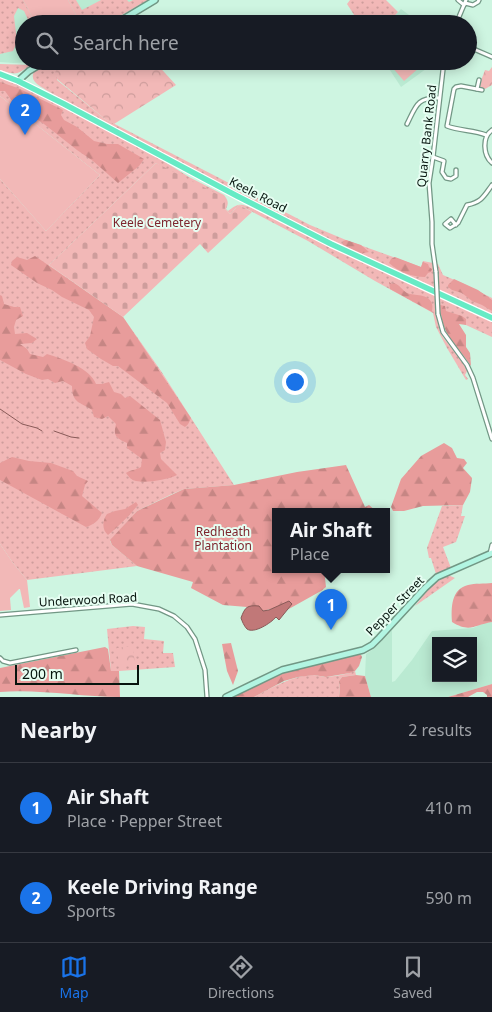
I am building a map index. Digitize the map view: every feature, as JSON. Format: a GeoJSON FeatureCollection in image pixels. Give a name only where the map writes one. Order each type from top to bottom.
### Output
{"type":"FeatureCollection","features":[{"type":"Feature","properties":{"kind":"main road"},"geometry":{"type":"LineString","coordinates":[[130,15],[156,0]]}},
{"type":"Feature","properties":{"kind":"main road"},"geometry":{"type":"LineString","coordinates":[[18,81],[31,70]]}},
{"type":"Feature","properties":{"kind":"main road","name":"Keele Road"},"geometry":{"type":"LineString","coordinates":[[0,74],[64,104],[275,216],[492,318]]}},
{"type":"Feature","properties":{"kind":"main road","name":"Pepper Street"},"geometry":{"type":"LineString","coordinates":[[226,697],[282,670],[363,650],[372,645],[437,576],[491,553]]}},
{"type":"Feature","properties":{"kind":"street"},"geometry":{"type":"LineString","coordinates":[[458,0],[473,5],[479,0],[483,4]]}},
{"type":"Feature","properties":{"kind":"street"},"geometry":{"type":"LineString","coordinates":[[460,15],[465,3]]}},
{"type":"Feature","properties":{"kind":"street"},"geometry":{"type":"LineString","coordinates":[[477,50],[492,57]]}},
{"type":"Feature","properties":{"kind":"street","name":"Quarry Bank Road"},"geometry":{"type":"LineString","coordinates":[[443,70],[429,183],[438,314],[443,332],[467,365],[473,378],[492,439]]}},
{"type":"Feature","properties":{"kind":"street"},"geometry":{"type":"LineString","coordinates":[[477,89],[479,80]]}},
{"type":"Feature","properties":{"kind":"street"},"geometry":{"type":"LineString","coordinates":[[482,90],[456,86],[447,126],[486,135]]}},
{"type":"Feature","properties":{"kind":"street"},"geometry":{"type":"LineString","coordinates":[[407,124],[421,101],[428,98],[439,98]]}},
{"type":"Feature","properties":{"kind":"street"},"geometry":{"type":"LineString","coordinates":[[492,130],[486,135],[485,139],[486,154],[492,163]]}},
{"type":"Feature","properties":{"kind":"street"},"geometry":{"type":"LineString","coordinates":[[433,157],[444,161],[442,172],[446,178],[451,179],[456,176],[456,170]]}},
{"type":"Feature","properties":{"kind":"street"},"geometry":{"type":"LineString","coordinates":[[456,225],[468,205],[476,203],[481,199],[492,185]]}},
{"type":"Feature","properties":{"kind":"street"},"geometry":{"type":"LineString","coordinates":[[491,553],[492,545]]}},
{"type":"Feature","properties":{"kind":"street","name":"Underwood Road"},"geometry":{"type":"LineString","coordinates":[[0,615],[126,604],[138,604],[159,609],[174,616],[187,627],[196,639],[205,670],[207,697]]}},
{"type":"Feature","properties":{"kind":"street"},"geometry":{"type":"LineString","coordinates":[[0,658],[10,663],[70,649],[76,650]]}},
{"type":"Feature","properties":{"kind":"shaded area"},"geometry":{"type":"Polygon","coordinates":[[[0,0],[148,0],[122,15],[15,15],[15,63],[0,62],[0,0]]]}},
{"type":"Feature","properties":{"kind":"shaded area"},"geometry":{"type":"Polygon","coordinates":[[[401,9],[409,15],[395,15],[401,9]]]}},
{"type":"Feature","properties":{"kind":"shaded area"},"geometry":{"type":"Polygon","coordinates":[[[390,70],[425,70],[401,87],[390,70]]]}},
{"type":"Feature","properties":{"kind":"shaded area"},"geometry":{"type":"Polygon","coordinates":[[[289,601],[292,604],[279,620],[276,617],[266,625],[254,630],[247,629],[243,624],[241,618],[245,609],[249,606],[259,606],[263,611],[289,601]]]}},
{"type":"Feature","properties":{"kind":"shaded area"},"geometry":{"type":"Polygon","coordinates":[[[492,622],[492,684],[448,697],[371,697],[365,676],[366,654],[392,630],[392,682],[395,681],[412,660],[432,631],[473,628],[492,622]]]}},
{"type":"Feature","properties":{"kind":"green space"},"geometry":{"type":"Polygon","coordinates":[[[0,0],[23,0],[31,15],[26,15],[24,11],[18,8],[14,16],[15,46],[13,51],[0,54],[0,0]]]}},
{"type":"Feature","properties":{"kind":"green space"},"geometry":{"type":"Polygon","coordinates":[[[23,0],[68,0],[76,15],[31,15],[23,0]]]}},
{"type":"Feature","properties":{"kind":"green space"},"geometry":{"type":"Polygon","coordinates":[[[68,0],[76,0],[82,10],[101,0],[127,0],[129,2],[133,0],[148,0],[122,15],[76,15],[68,0]]]}},
{"type":"Feature","properties":{"kind":"green space"},"geometry":{"type":"Polygon","coordinates":[[[350,0],[386,0],[398,12],[395,15],[354,15],[347,4],[350,0]]]}},
{"type":"Feature","properties":{"kind":"green space"},"geometry":{"type":"Polygon","coordinates":[[[0,64],[15,64],[15,70],[23,70],[10,73],[0,70],[0,64]]]}},
{"type":"Feature","properties":{"kind":"green space"},"geometry":{"type":"Polygon","coordinates":[[[492,67],[492,85],[485,89],[481,88],[479,86],[485,70],[489,71],[492,67]]]}},
{"type":"Feature","properties":{"kind":"green space"},"geometry":{"type":"Polygon","coordinates":[[[56,70],[162,70],[176,85],[114,124],[105,119],[57,79],[56,70]]]}},
{"type":"Feature","properties":{"kind":"green space"},"geometry":{"type":"Polygon","coordinates":[[[57,70],[57,80],[105,119],[310,225],[421,267],[423,261],[438,264],[443,275],[492,298],[492,316],[311,231],[137,141],[46,90],[35,82],[33,74],[36,71],[57,70]]]}},
{"type":"Feature","properties":{"kind":"green space"},"geometry":{"type":"Polygon","coordinates":[[[394,70],[417,70],[404,81],[394,70]]]}},
{"type":"Feature","properties":{"kind":"green space"},"geometry":{"type":"Polygon","coordinates":[[[0,76],[65,107],[224,195],[228,202],[226,209],[228,211],[239,205],[230,214],[156,163],[49,265],[123,317],[161,371],[234,485],[184,489],[137,511],[110,541],[112,545],[137,566],[27,580],[0,544],[0,179],[46,231],[100,175],[0,96],[0,76]]]}},
{"type":"Feature","properties":{"kind":"green space"},"geometry":{"type":"Polygon","coordinates":[[[0,82],[18,88],[63,110],[61,115],[64,120],[77,127],[94,141],[118,144],[144,159],[139,166],[118,183],[93,161],[14,104],[5,91],[0,91],[0,82]]]}},
{"type":"Feature","properties":{"kind":"green space"},"geometry":{"type":"Polygon","coordinates":[[[0,96],[100,175],[46,231],[0,179],[0,96]]]}},
{"type":"Feature","properties":{"kind":"green space","name":"Keele Cemetery"},"geometry":{"type":"Polygon","coordinates":[[[156,163],[225,198],[225,209],[230,214],[239,205],[252,212],[208,253],[200,244],[123,317],[49,265],[156,163]]]}},
{"type":"Feature","properties":{"kind":"green space"},"geometry":{"type":"Polygon","coordinates":[[[239,205],[250,207],[397,278],[492,321],[492,337],[442,314],[436,314],[443,337],[468,369],[465,375],[468,379],[466,380],[447,348],[436,327],[433,313],[308,241],[239,205]]]}},
{"type":"Feature","properties":{"kind":"green space"},"geometry":{"type":"Polygon","coordinates":[[[346,240],[361,245],[369,252],[358,253],[351,251],[343,245],[343,241],[346,240]]]}},
{"type":"Feature","properties":{"kind":"green space"},"geometry":{"type":"Polygon","coordinates":[[[35,256],[123,317],[191,418],[185,427],[180,424],[167,403],[118,366],[113,366],[87,349],[85,343],[90,336],[94,317],[89,310],[37,283],[11,265],[12,261],[17,257],[27,260],[35,256]]]}},
{"type":"Feature","properties":{"kind":"green space"},"geometry":{"type":"Polygon","coordinates":[[[395,257],[421,267],[423,262],[428,264],[432,269],[431,272],[425,277],[406,273],[389,263],[395,257]]]}},
{"type":"Feature","properties":{"kind":"green space"},"geometry":{"type":"Polygon","coordinates":[[[454,279],[478,290],[492,300],[492,311],[448,287],[454,279]]]}},
{"type":"Feature","properties":{"kind":"green space"},"geometry":{"type":"Polygon","coordinates":[[[389,282],[396,284],[407,293],[428,298],[432,304],[432,312],[390,289],[389,282]]]}},
{"type":"Feature","properties":{"kind":"green space"},"geometry":{"type":"Polygon","coordinates":[[[0,295],[4,304],[20,307],[23,316],[16,320],[15,334],[27,333],[37,339],[32,343],[20,344],[30,354],[43,357],[47,354],[68,361],[88,373],[96,384],[109,382],[114,392],[121,394],[125,398],[130,396],[160,420],[166,442],[165,450],[160,453],[161,459],[177,475],[151,481],[134,481],[126,473],[141,467],[142,459],[127,448],[127,443],[116,436],[116,424],[108,416],[102,419],[94,417],[92,410],[75,399],[72,386],[63,381],[55,383],[48,379],[42,380],[0,360],[0,295]]]}},
{"type":"Feature","properties":{"kind":"green space"},"geometry":{"type":"Polygon","coordinates":[[[440,305],[445,306],[446,311],[466,319],[466,325],[459,324],[466,335],[466,347],[470,353],[471,366],[446,332],[440,305]]]}},
{"type":"Feature","properties":{"kind":"green space"},"geometry":{"type":"Polygon","coordinates":[[[444,443],[452,448],[457,458],[464,459],[467,463],[463,468],[472,478],[470,492],[463,505],[423,506],[404,511],[393,511],[391,507],[401,479],[421,456],[444,443]]]}},
{"type":"Feature","properties":{"kind":"green space"},"geometry":{"type":"Polygon","coordinates":[[[12,457],[51,463],[73,471],[77,476],[88,481],[82,496],[102,513],[99,518],[93,524],[86,527],[0,480],[0,463],[12,457]]]}},
{"type":"Feature","properties":{"kind":"green space","name":"Redheath Plantation"},"geometry":{"type":"Polygon","coordinates":[[[346,465],[365,507],[369,505],[372,508],[272,508],[272,573],[324,573],[326,587],[287,610],[292,604],[262,611],[255,606],[223,605],[191,588],[193,582],[137,566],[112,545],[110,540],[137,511],[184,489],[234,485],[297,472],[346,465]]]}},
{"type":"Feature","properties":{"kind":"green space"},"geometry":{"type":"Polygon","coordinates":[[[136,502],[138,505],[135,509],[108,535],[103,525],[107,514],[125,509],[136,502]]]}},
{"type":"Feature","properties":{"kind":"green space"},"geometry":{"type":"Polygon","coordinates":[[[463,505],[461,516],[465,516],[456,542],[443,547],[451,568],[436,574],[427,548],[442,506],[463,505]]]}},
{"type":"Feature","properties":{"kind":"green space"},"geometry":{"type":"Polygon","coordinates":[[[0,544],[27,580],[30,607],[24,608],[19,589],[10,598],[11,610],[0,611],[0,544]]]}},
{"type":"Feature","properties":{"kind":"green space"},"geometry":{"type":"Polygon","coordinates":[[[448,575],[455,578],[415,606],[432,585],[448,575]]]}},
{"type":"Feature","properties":{"kind":"green space"},"geometry":{"type":"Polygon","coordinates":[[[492,583],[492,622],[468,628],[452,622],[452,605],[458,590],[471,584],[492,583]]]}},
{"type":"Feature","properties":{"kind":"green space"},"geometry":{"type":"Polygon","coordinates":[[[133,626],[145,627],[144,639],[164,641],[163,653],[173,653],[175,667],[111,671],[107,629],[133,626]]]}},
{"type":"Feature","properties":{"kind":"green space"},"geometry":{"type":"Polygon","coordinates":[[[231,643],[238,671],[233,685],[227,671],[222,644],[231,643]]]}},
{"type":"Feature","properties":{"kind":"green space"},"geometry":{"type":"Polygon","coordinates":[[[133,646],[135,666],[121,666],[119,664],[117,648],[133,646]]]}},
{"type":"Feature","properties":{"kind":"green space"},"geometry":{"type":"Polygon","coordinates":[[[105,647],[108,649],[111,671],[119,671],[120,697],[15,691],[0,692],[0,668],[105,647]]]}},
{"type":"Feature","properties":{"kind":"green space"},"geometry":{"type":"Polygon","coordinates":[[[358,654],[362,657],[359,666],[350,673],[326,677],[314,675],[298,677],[284,681],[254,697],[234,697],[283,673],[358,654]]]}},
{"type":"Feature","properties":{"kind":"green space"},"geometry":{"type":"Polygon","coordinates":[[[355,671],[356,675],[342,677],[339,681],[339,697],[254,697],[297,677],[317,675],[324,677],[355,671]]]}},
{"type":"Feature","properties":{"kind":"green space"},"geometry":{"type":"Polygon","coordinates":[[[365,676],[371,697],[339,697],[339,681],[342,677],[365,676]]]}},
{"type":"Feature","properties":{"kind":"green space"},"geometry":{"type":"Polygon","coordinates":[[[492,684],[492,697],[487,697],[483,692],[477,692],[468,697],[448,697],[492,684]]]}},
{"type":"Feature","properties":{"kind":"waterway"},"geometry":{"type":"LineString","coordinates":[[0,409],[22,424],[42,431]]}},
{"type":"Feature","properties":{"kind":"waterway"},"geometry":{"type":"LineString","coordinates":[[54,431],[79,438]]}},
{"type":"Feature","properties":{"kind":"place","name":"Keele Driving Range"},"geometry":{"type":"Point","coordinates":[25,135]}},
{"type":"Feature","properties":{"kind":"place","name":"Air Shaft"},"geometry":{"type":"Point","coordinates":[331,630]}}]}
